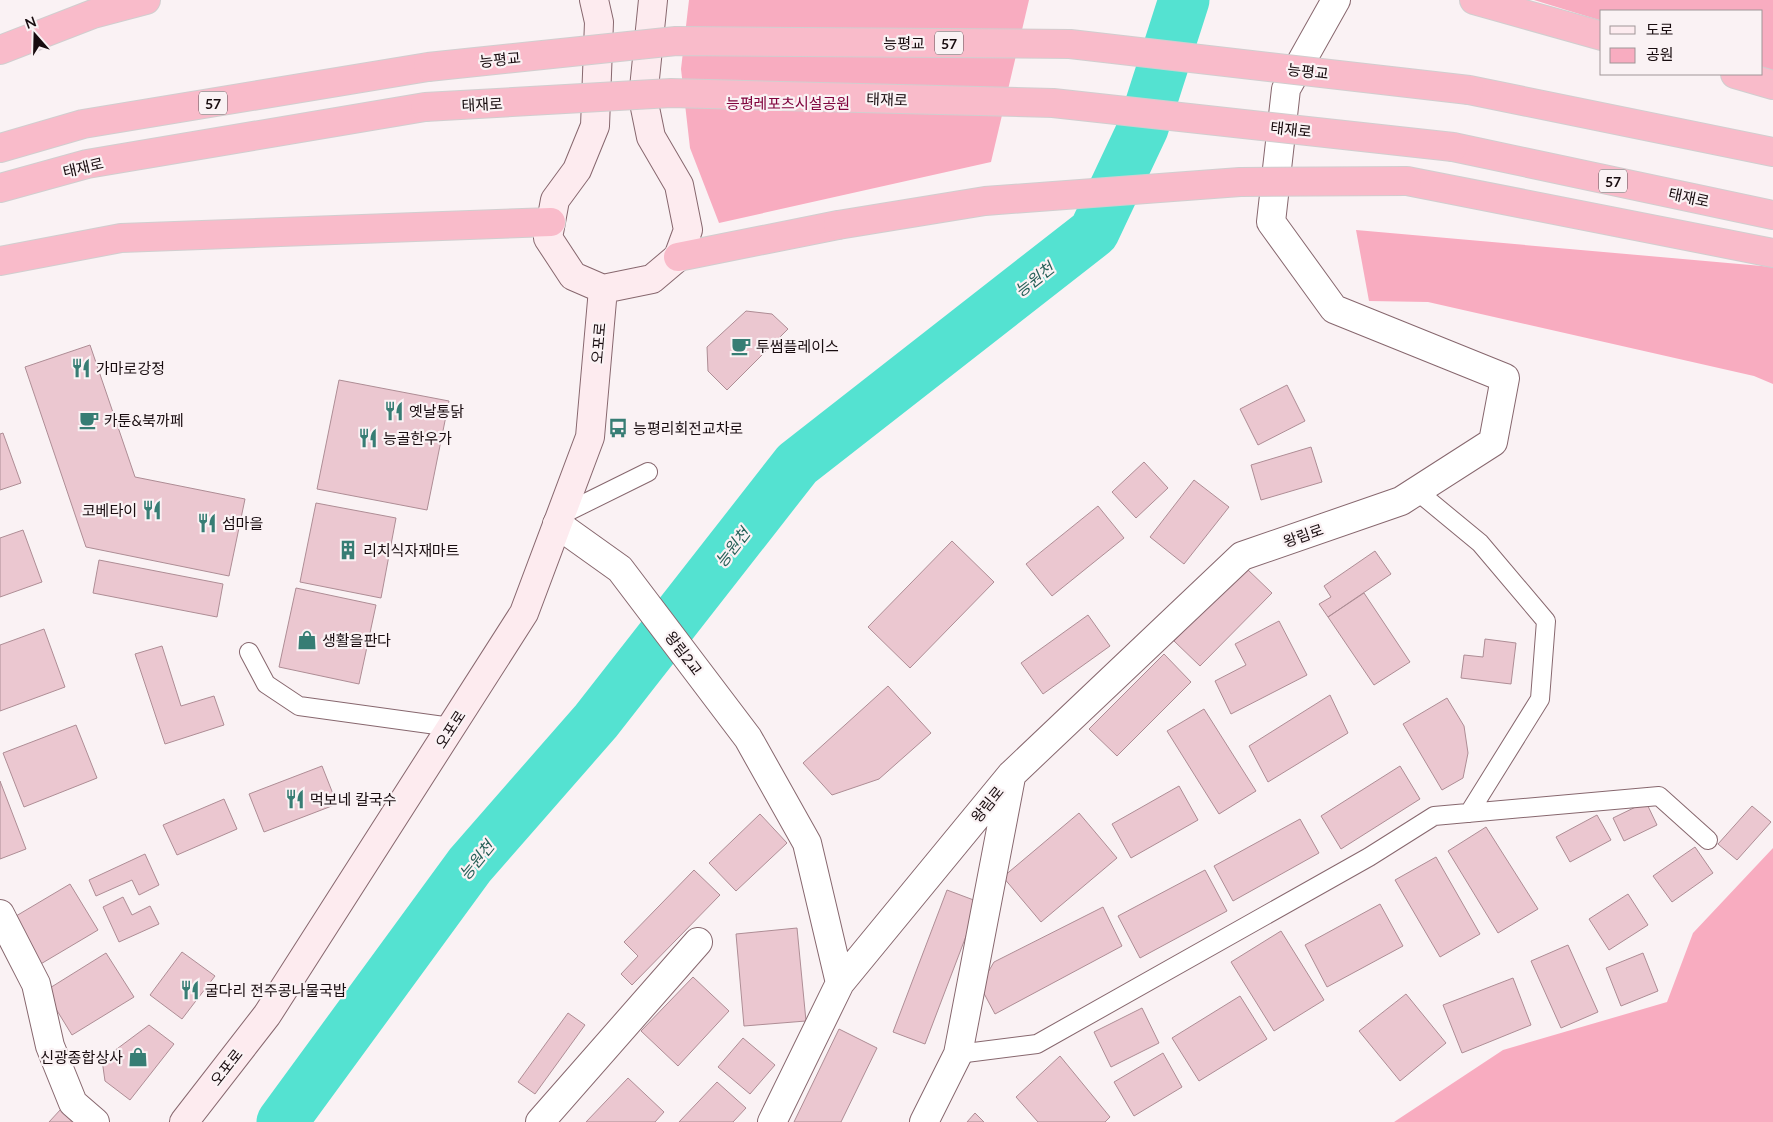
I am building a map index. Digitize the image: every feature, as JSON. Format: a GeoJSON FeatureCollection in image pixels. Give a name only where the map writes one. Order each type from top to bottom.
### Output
{"type":"FeatureCollection","features":[{"type":"Feature","properties":{"kind":"highway"},"geometry":{"type":"LineString","coordinates":[[0,50],[93,14],[146,0]]}},
{"type":"Feature","properties":{"kind":"highway"},"geometry":{"type":"LineString","coordinates":[[1474,0],[1600,35]]}},
{"type":"Feature","properties":{"kind":"highway","name":"능평교"},"geometry":{"type":"LineString","coordinates":[[0,148],[83,124],[428,67],[676,41],[1070,44],[1469,90],[1773,152]]}},
{"type":"Feature","properties":{"kind":"highway"},"geometry":{"type":"LineString","coordinates":[[1738,75],[1773,85]]}},
{"type":"Feature","properties":{"kind":"highway","name":"태재로"},"geometry":{"type":"LineString","coordinates":[[0,188],[87,164],[425,107],[671,93],[1053,104],[1453,146],[1773,215]]}},
{"type":"Feature","properties":{"kind":"highway"},"geometry":{"type":"LineString","coordinates":[[678,257],[838,225],[985,201],[1240,182],[1407,181],[1773,253]]}},
{"type":"Feature","properties":{"kind":"highway"},"geometry":{"type":"LineString","coordinates":[[0,261],[121,238],[551,222]]}},
{"type":"Feature","properties":{"kind":"main road"},"geometry":{"type":"LineString","coordinates":[[594,0],[599,22],[595,126],[578,170],[555,200],[548,238],[573,276],[604,289],[652,279],[678,257],[688,230],[679,185],[652,137],[643,98],[653,0]]}},
{"type":"Feature","properties":{"kind":"main road","name":"오포로"},"geometry":{"type":"LineString","coordinates":[[184,1122],[267,1015],[524,613],[590,437],[604,289]]}},
{"type":"Feature","properties":{"kind":"street","name":"왕림로"},"geometry":{"type":"LineString","coordinates":[[772,1122],[840,983],[1011,775],[1242,556],[1401,502],[1493,442],[1505,378],[1334,309],[1271,222],[1286,89],[1336,0]]}},
{"type":"Feature","properties":{"kind":"street","name":"왕림2교"},"geometry":{"type":"LineString","coordinates":[[559,520],[620,569],[748,738],[807,843],[840,983]]}},
{"type":"Feature","properties":{"kind":"street"},"geometry":{"type":"LineString","coordinates":[[924,1122],[958,1054],[1011,775]]}},
{"type":"Feature","properties":{"kind":"street"},"geometry":{"type":"LineString","coordinates":[[0,914],[36,984],[50,1046],[73,1102],[95,1122]]}},
{"type":"Feature","properties":{"kind":"street"},"geometry":{"type":"LineString","coordinates":[[540,1122],[698,942]]}},
{"type":"Feature","properties":{"kind":"lane"},"geometry":{"type":"LineString","coordinates":[[559,520],[648,472]]}},
{"type":"Feature","properties":{"kind":"lane"},"geometry":{"type":"LineString","coordinates":[[1418,491],[1480,543],[1546,622],[1540,699],[1469,813]]}},
{"type":"Feature","properties":{"kind":"lane"},"geometry":{"type":"LineString","coordinates":[[249,652],[266,684],[299,706],[451,727]]}},
{"type":"Feature","properties":{"kind":"lane"},"geometry":{"type":"LineString","coordinates":[[958,1054],[1037,1044],[1369,857],[1434,816],[1659,796],[1708,840]]}},
{"type":"Feature","properties":{"kind":"green space","name":"능평레포츠시설공원"},"geometry":{"type":"Polygon","coordinates":[[[689,0],[1029,0],[991,162],[719,223],[690,148],[681,69],[689,0]]]}},
{"type":"Feature","properties":{"kind":"green space"},"geometry":{"type":"Polygon","coordinates":[[[1534,0],[1773,0],[1773,75],[1763,71],[1763,10],[1600,10],[1600,20],[1534,0]]]}},
{"type":"Feature","properties":{"kind":"green space"},"geometry":{"type":"Polygon","coordinates":[[[1356,230],[1773,267],[1773,384],[1754,376],[1428,302],[1369,301],[1356,230]]]}},
{"type":"Feature","properties":{"kind":"green space"},"geometry":{"type":"Polygon","coordinates":[[[1773,848],[1773,1122],[1394,1122],[1503,1050],[1667,1002],[1693,933],[1773,848]]]}},
{"type":"Feature","properties":{"kind":"building"},"geometry":{"type":"Polygon","coordinates":[[[746,311],[772,314],[788,329],[727,390],[708,371],[707,347],[746,311]]]}},
{"type":"Feature","properties":{"kind":"building"},"geometry":{"type":"Polygon","coordinates":[[[90,345],[135,477],[245,499],[229,576],[86,547],[25,367],[90,345]]]}},
{"type":"Feature","properties":{"kind":"building"},"geometry":{"type":"Polygon","coordinates":[[[339,380],[449,401],[427,510],[317,489],[339,380]]]}},
{"type":"Feature","properties":{"kind":"building"},"geometry":{"type":"Polygon","coordinates":[[[1287,385],[1305,421],[1258,445],[1240,409],[1287,385]]]}},
{"type":"Feature","properties":{"kind":"building"},"geometry":{"type":"Polygon","coordinates":[[[3,433],[21,483],[0,490],[0,434],[3,433]]]}},
{"type":"Feature","properties":{"kind":"building"},"geometry":{"type":"Polygon","coordinates":[[[1311,447],[1322,482],[1261,500],[1251,465],[1311,447]]]}},
{"type":"Feature","properties":{"kind":"building"},"geometry":{"type":"Polygon","coordinates":[[[1144,462],[1168,488],[1136,518],[1112,492],[1144,462]]]}},
{"type":"Feature","properties":{"kind":"building"},"geometry":{"type":"Polygon","coordinates":[[[1194,480],[1229,507],[1184,564],[1150,537],[1194,480]]]}},
{"type":"Feature","properties":{"kind":"building","name":"리치식자재마트"},"geometry":{"type":"Polygon","coordinates":[[[316,503],[396,518],[381,598],[300,582],[316,503]]]}},
{"type":"Feature","properties":{"kind":"building"},"geometry":{"type":"Polygon","coordinates":[[[1098,506],[1124,538],[1052,596],[1026,564],[1098,506]]]}},
{"type":"Feature","properties":{"kind":"building"},"geometry":{"type":"Polygon","coordinates":[[[23,530],[42,582],[0,597],[0,538],[23,530]]]}},
{"type":"Feature","properties":{"kind":"building"},"geometry":{"type":"Polygon","coordinates":[[[952,541],[994,582],[910,668],[868,627],[952,541]]]}},
{"type":"Feature","properties":{"kind":"building"},"geometry":{"type":"Polygon","coordinates":[[[1375,551],[1391,574],[1328,617],[1319,604],[1331,597],[1324,586],[1375,551]]]}},
{"type":"Feature","properties":{"kind":"building"},"geometry":{"type":"Polygon","coordinates":[[[99,560],[223,584],[217,617],[93,593],[99,560]]]}},
{"type":"Feature","properties":{"kind":"building"},"geometry":{"type":"Polygon","coordinates":[[[1246,568],[1272,593],[1200,666],[1174,641],[1246,568]]]}},
{"type":"Feature","properties":{"kind":"building"},"geometry":{"type":"Polygon","coordinates":[[[296,588],[376,605],[359,684],[279,667],[296,588]]]}},
{"type":"Feature","properties":{"kind":"building"},"geometry":{"type":"Polygon","coordinates":[[[1364,593],[1410,662],[1374,685],[1328,617],[1364,593]]]}},
{"type":"Feature","properties":{"kind":"building"},"geometry":{"type":"Polygon","coordinates":[[[1088,615],[1110,646],[1043,694],[1021,663],[1088,615]]]}},
{"type":"Feature","properties":{"kind":"building"},"geometry":{"type":"Polygon","coordinates":[[[1279,621],[1307,675],[1231,714],[1215,681],[1246,665],[1235,644],[1279,621]]]}},
{"type":"Feature","properties":{"kind":"building"},"geometry":{"type":"Polygon","coordinates":[[[44,629],[65,687],[0,711],[0,645],[44,629]]]}},
{"type":"Feature","properties":{"kind":"building"},"geometry":{"type":"Polygon","coordinates":[[[1485,639],[1516,643],[1511,684],[1461,678],[1464,655],[1483,657],[1485,639]]]}},
{"type":"Feature","properties":{"kind":"building"},"geometry":{"type":"Polygon","coordinates":[[[162,646],[181,706],[214,696],[224,725],[165,744],[135,654],[162,646]]]}},
{"type":"Feature","properties":{"kind":"building"},"geometry":{"type":"Polygon","coordinates":[[[1164,654],[1191,682],[1117,756],[1089,729],[1164,654]]]}},
{"type":"Feature","properties":{"kind":"building"},"geometry":{"type":"Polygon","coordinates":[[[888,686],[931,733],[879,779],[832,795],[803,763],[888,686]]]}},
{"type":"Feature","properties":{"kind":"building"},"geometry":{"type":"Polygon","coordinates":[[[1330,695],[1348,733],[1268,782],[1249,746],[1330,695]]]}},
{"type":"Feature","properties":{"kind":"building"},"geometry":{"type":"Polygon","coordinates":[[[1447,698],[1464,726],[1468,753],[1463,778],[1442,790],[1403,724],[1447,698]]]}},
{"type":"Feature","properties":{"kind":"building"},"geometry":{"type":"Polygon","coordinates":[[[1204,709],[1256,791],[1219,814],[1167,731],[1204,709]]]}},
{"type":"Feature","properties":{"kind":"building"},"geometry":{"type":"Polygon","coordinates":[[[76,725],[97,778],[24,807],[3,753],[76,725]]]}},
{"type":"Feature","properties":{"kind":"building"},"geometry":{"type":"Polygon","coordinates":[[[322,766],[337,804],[264,832],[249,794],[322,766]]]}},
{"type":"Feature","properties":{"kind":"building"},"geometry":{"type":"Polygon","coordinates":[[[1400,766],[1420,799],[1341,849],[1321,816],[1400,766]]]}},
{"type":"Feature","properties":{"kind":"building"},"geometry":{"type":"Polygon","coordinates":[[[0,781],[26,849],[0,859],[0,781]]]}},
{"type":"Feature","properties":{"kind":"building"},"geometry":{"type":"Polygon","coordinates":[[[1179,786],[1198,820],[1131,858],[1112,824],[1179,786]]]}},
{"type":"Feature","properties":{"kind":"building"},"geometry":{"type":"Polygon","coordinates":[[[224,799],[237,829],[177,855],[163,825],[224,799]]]}},
{"type":"Feature","properties":{"kind":"building"},"geometry":{"type":"Polygon","coordinates":[[[1646,802],[1657,825],[1624,841],[1613,818],[1646,802]]]}},
{"type":"Feature","properties":{"kind":"building"},"geometry":{"type":"Polygon","coordinates":[[[1752,806],[1771,822],[1737,860],[1718,844],[1752,806]]]}},
{"type":"Feature","properties":{"kind":"building"},"geometry":{"type":"Polygon","coordinates":[[[1079,813],[1117,858],[1041,922],[1003,877],[1079,813]]]}},
{"type":"Feature","properties":{"kind":"building"},"geometry":{"type":"Polygon","coordinates":[[[760,814],[787,843],[736,891],[709,863],[760,814]]]}},
{"type":"Feature","properties":{"kind":"building"},"geometry":{"type":"Polygon","coordinates":[[[1597,815],[1611,840],[1570,862],[1556,837],[1597,815]]]}},
{"type":"Feature","properties":{"kind":"building"},"geometry":{"type":"Polygon","coordinates":[[[1300,819],[1319,853],[1233,901],[1214,866],[1300,819]]]}},
{"type":"Feature","properties":{"kind":"building"},"geometry":{"type":"Polygon","coordinates":[[[1486,827],[1538,909],[1498,933],[1448,851],[1486,827]]]}},
{"type":"Feature","properties":{"kind":"building"},"geometry":{"type":"Polygon","coordinates":[[[1695,847],[1713,873],[1672,902],[1653,876],[1695,847]]]}},
{"type":"Feature","properties":{"kind":"building"},"geometry":{"type":"Polygon","coordinates":[[[145,854],[159,885],[139,895],[132,880],[96,896],[89,880],[145,854]]]}},
{"type":"Feature","properties":{"kind":"building"},"geometry":{"type":"Polygon","coordinates":[[[1436,857],[1480,934],[1440,957],[1395,880],[1436,857]]]}},
{"type":"Feature","properties":{"kind":"building"},"geometry":{"type":"Polygon","coordinates":[[[694,870],[720,895],[632,985],[621,974],[638,956],[624,942],[694,870]]]}},
{"type":"Feature","properties":{"kind":"building"},"geometry":{"type":"Polygon","coordinates":[[[1205,870],[1227,911],[1140,958],[1118,916],[1205,870]]]}},
{"type":"Feature","properties":{"kind":"building"},"geometry":{"type":"Polygon","coordinates":[[[70,884],[98,930],[39,965],[11,919],[70,884]]]}},
{"type":"Feature","properties":{"kind":"building"},"geometry":{"type":"Polygon","coordinates":[[[947,890],[979,902],[925,1044],[893,1032],[947,890]]]}},
{"type":"Feature","properties":{"kind":"building"},"geometry":{"type":"Polygon","coordinates":[[[1628,894],[1648,925],[1609,950],[1589,919],[1628,894]]]}},
{"type":"Feature","properties":{"kind":"building"},"geometry":{"type":"Polygon","coordinates":[[[123,897],[132,915],[150,906],[159,924],[119,942],[103,907],[123,897]]]}},
{"type":"Feature","properties":{"kind":"building"},"geometry":{"type":"Polygon","coordinates":[[[1380,904],[1403,946],[1327,987],[1305,945],[1380,904]]]}},
{"type":"Feature","properties":{"kind":"building"},"geometry":{"type":"Polygon","coordinates":[[[1103,907],[1122,946],[995,1014],[980,986],[994,962],[1103,907]]]}},
{"type":"Feature","properties":{"kind":"building"},"geometry":{"type":"Polygon","coordinates":[[[797,928],[806,1021],[744,1026],[736,934],[797,928]]]}},
{"type":"Feature","properties":{"kind":"building"},"geometry":{"type":"Polygon","coordinates":[[[1281,931],[1324,1000],[1274,1031],[1231,962],[1281,931]]]}},
{"type":"Feature","properties":{"kind":"building"},"geometry":{"type":"Polygon","coordinates":[[[1568,945],[1598,1012],[1561,1028],[1531,961],[1568,945]]]}},
{"type":"Feature","properties":{"kind":"building"},"geometry":{"type":"Polygon","coordinates":[[[182,952],[215,976],[182,1019],[150,995],[182,952]]]}},
{"type":"Feature","properties":{"kind":"building"},"geometry":{"type":"Polygon","coordinates":[[[106,953],[134,997],[72,1035],[45,991],[106,953]]]}},
{"type":"Feature","properties":{"kind":"building"},"geometry":{"type":"Polygon","coordinates":[[[1643,953],[1658,991],[1621,1006],[1606,968],[1643,953]]]}},
{"type":"Feature","properties":{"kind":"building"},"geometry":{"type":"Polygon","coordinates":[[[693,977],[729,1011],[678,1066],[641,1031],[693,977]]]}},
{"type":"Feature","properties":{"kind":"building"},"geometry":{"type":"Polygon","coordinates":[[[1513,978],[1531,1025],[1462,1053],[1443,1005],[1513,978]]]}},
{"type":"Feature","properties":{"kind":"building"},"geometry":{"type":"Polygon","coordinates":[[[1406,994],[1446,1043],[1400,1081],[1359,1031],[1406,994]]]}},
{"type":"Feature","properties":{"kind":"building"},"geometry":{"type":"Polygon","coordinates":[[[1240,996],[1267,1039],[1199,1081],[1172,1038],[1240,996]]]}},
{"type":"Feature","properties":{"kind":"building"},"geometry":{"type":"Polygon","coordinates":[[[1142,1008],[1159,1043],[1111,1067],[1094,1032],[1142,1008]]]}},
{"type":"Feature","properties":{"kind":"building"},"geometry":{"type":"Polygon","coordinates":[[[568,1013],[585,1025],[535,1094],[518,1082],[568,1013]]]}},
{"type":"Feature","properties":{"kind":"building"},"geometry":{"type":"Polygon","coordinates":[[[149,1025],[174,1044],[130,1100],[105,1081],[102,1060],[149,1025]]]}},
{"type":"Feature","properties":{"kind":"building"},"geometry":{"type":"Polygon","coordinates":[[[839,1029],[877,1048],[841,1122],[794,1122],[839,1029]]]}},
{"type":"Feature","properties":{"kind":"building"},"geometry":{"type":"Polygon","coordinates":[[[743,1038],[775,1065],[750,1094],[718,1067],[743,1038]]]}},
{"type":"Feature","properties":{"kind":"building"},"geometry":{"type":"Polygon","coordinates":[[[1163,1053],[1182,1087],[1134,1116],[1114,1082],[1163,1053]]]}},
{"type":"Feature","properties":{"kind":"building"},"geometry":{"type":"Polygon","coordinates":[[[1060,1056],[1110,1117],[1105,1122],[1038,1122],[1016,1097],[1060,1056]]]}},
{"type":"Feature","properties":{"kind":"building"},"geometry":{"type":"Polygon","coordinates":[[[628,1078],[664,1112],[655,1122],[586,1122],[628,1078]]]}},
{"type":"Feature","properties":{"kind":"building"},"geometry":{"type":"Polygon","coordinates":[[[717,1082],[746,1108],[733,1122],[679,1122],[717,1082]]]}},
{"type":"Feature","properties":{"kind":"building"},"geometry":{"type":"Polygon","coordinates":[[[61,1109],[75,1122],[49,1122],[61,1109]]]}},
{"type":"Feature","properties":{"kind":"building"},"geometry":{"type":"Polygon","coordinates":[[[975,1113],[984,1122],[967,1122],[975,1113]]]}},
{"type":"Feature","properties":{"kind":"waterway","name":"능원천"},"geometry":{"type":"LineString","coordinates":[[282,1122],[470,865],[596,721],[797,464],[1094,232],[1143,128],[1184,0]]}},
{"type":"Feature","properties":{"kind":"place","name":"투썸플레이스"},"geometry":{"type":"Point","coordinates":[741,346]}},
{"type":"Feature","properties":{"kind":"place","name":"가마로강정"},"geometry":{"type":"Point","coordinates":[81,368]}},
{"type":"Feature","properties":{"kind":"place","name":"옛날통닭"},"geometry":{"type":"Point","coordinates":[394,411]}},
{"type":"Feature","properties":{"kind":"place","name":"카툰&북까페"},"geometry":{"type":"Point","coordinates":[89,420]}},
{"type":"Feature","properties":{"kind":"place","name":"능평리회전교차로"},"geometry":{"type":"Point","coordinates":[618,428]}},
{"type":"Feature","properties":{"kind":"place","name":"능골한우가"},"geometry":{"type":"Point","coordinates":[368,438]}},
{"type":"Feature","properties":{"kind":"place","name":"코베타이"},"geometry":{"type":"Point","coordinates":[152,510]}},
{"type":"Feature","properties":{"kind":"place","name":"섬마을"},"geometry":{"type":"Point","coordinates":[207,523]}},
{"type":"Feature","properties":{"kind":"place","name":"리치식자재마트"},"geometry":{"type":"Point","coordinates":[348,550]}},
{"type":"Feature","properties":{"kind":"place","name":"생활을판다"},"geometry":{"type":"Point","coordinates":[307,640]}},
{"type":"Feature","properties":{"kind":"place","name":"먹보네 칼국수"},"geometry":{"type":"Point","coordinates":[295,799]}},
{"type":"Feature","properties":{"kind":"place","name":"굴다리 전주콩나물국밥"},"geometry":{"type":"Point","coordinates":[190,990]}},
{"type":"Feature","properties":{"kind":"place","name":"신광종합상사"},"geometry":{"type":"Point","coordinates":[138,1057]}}]}
